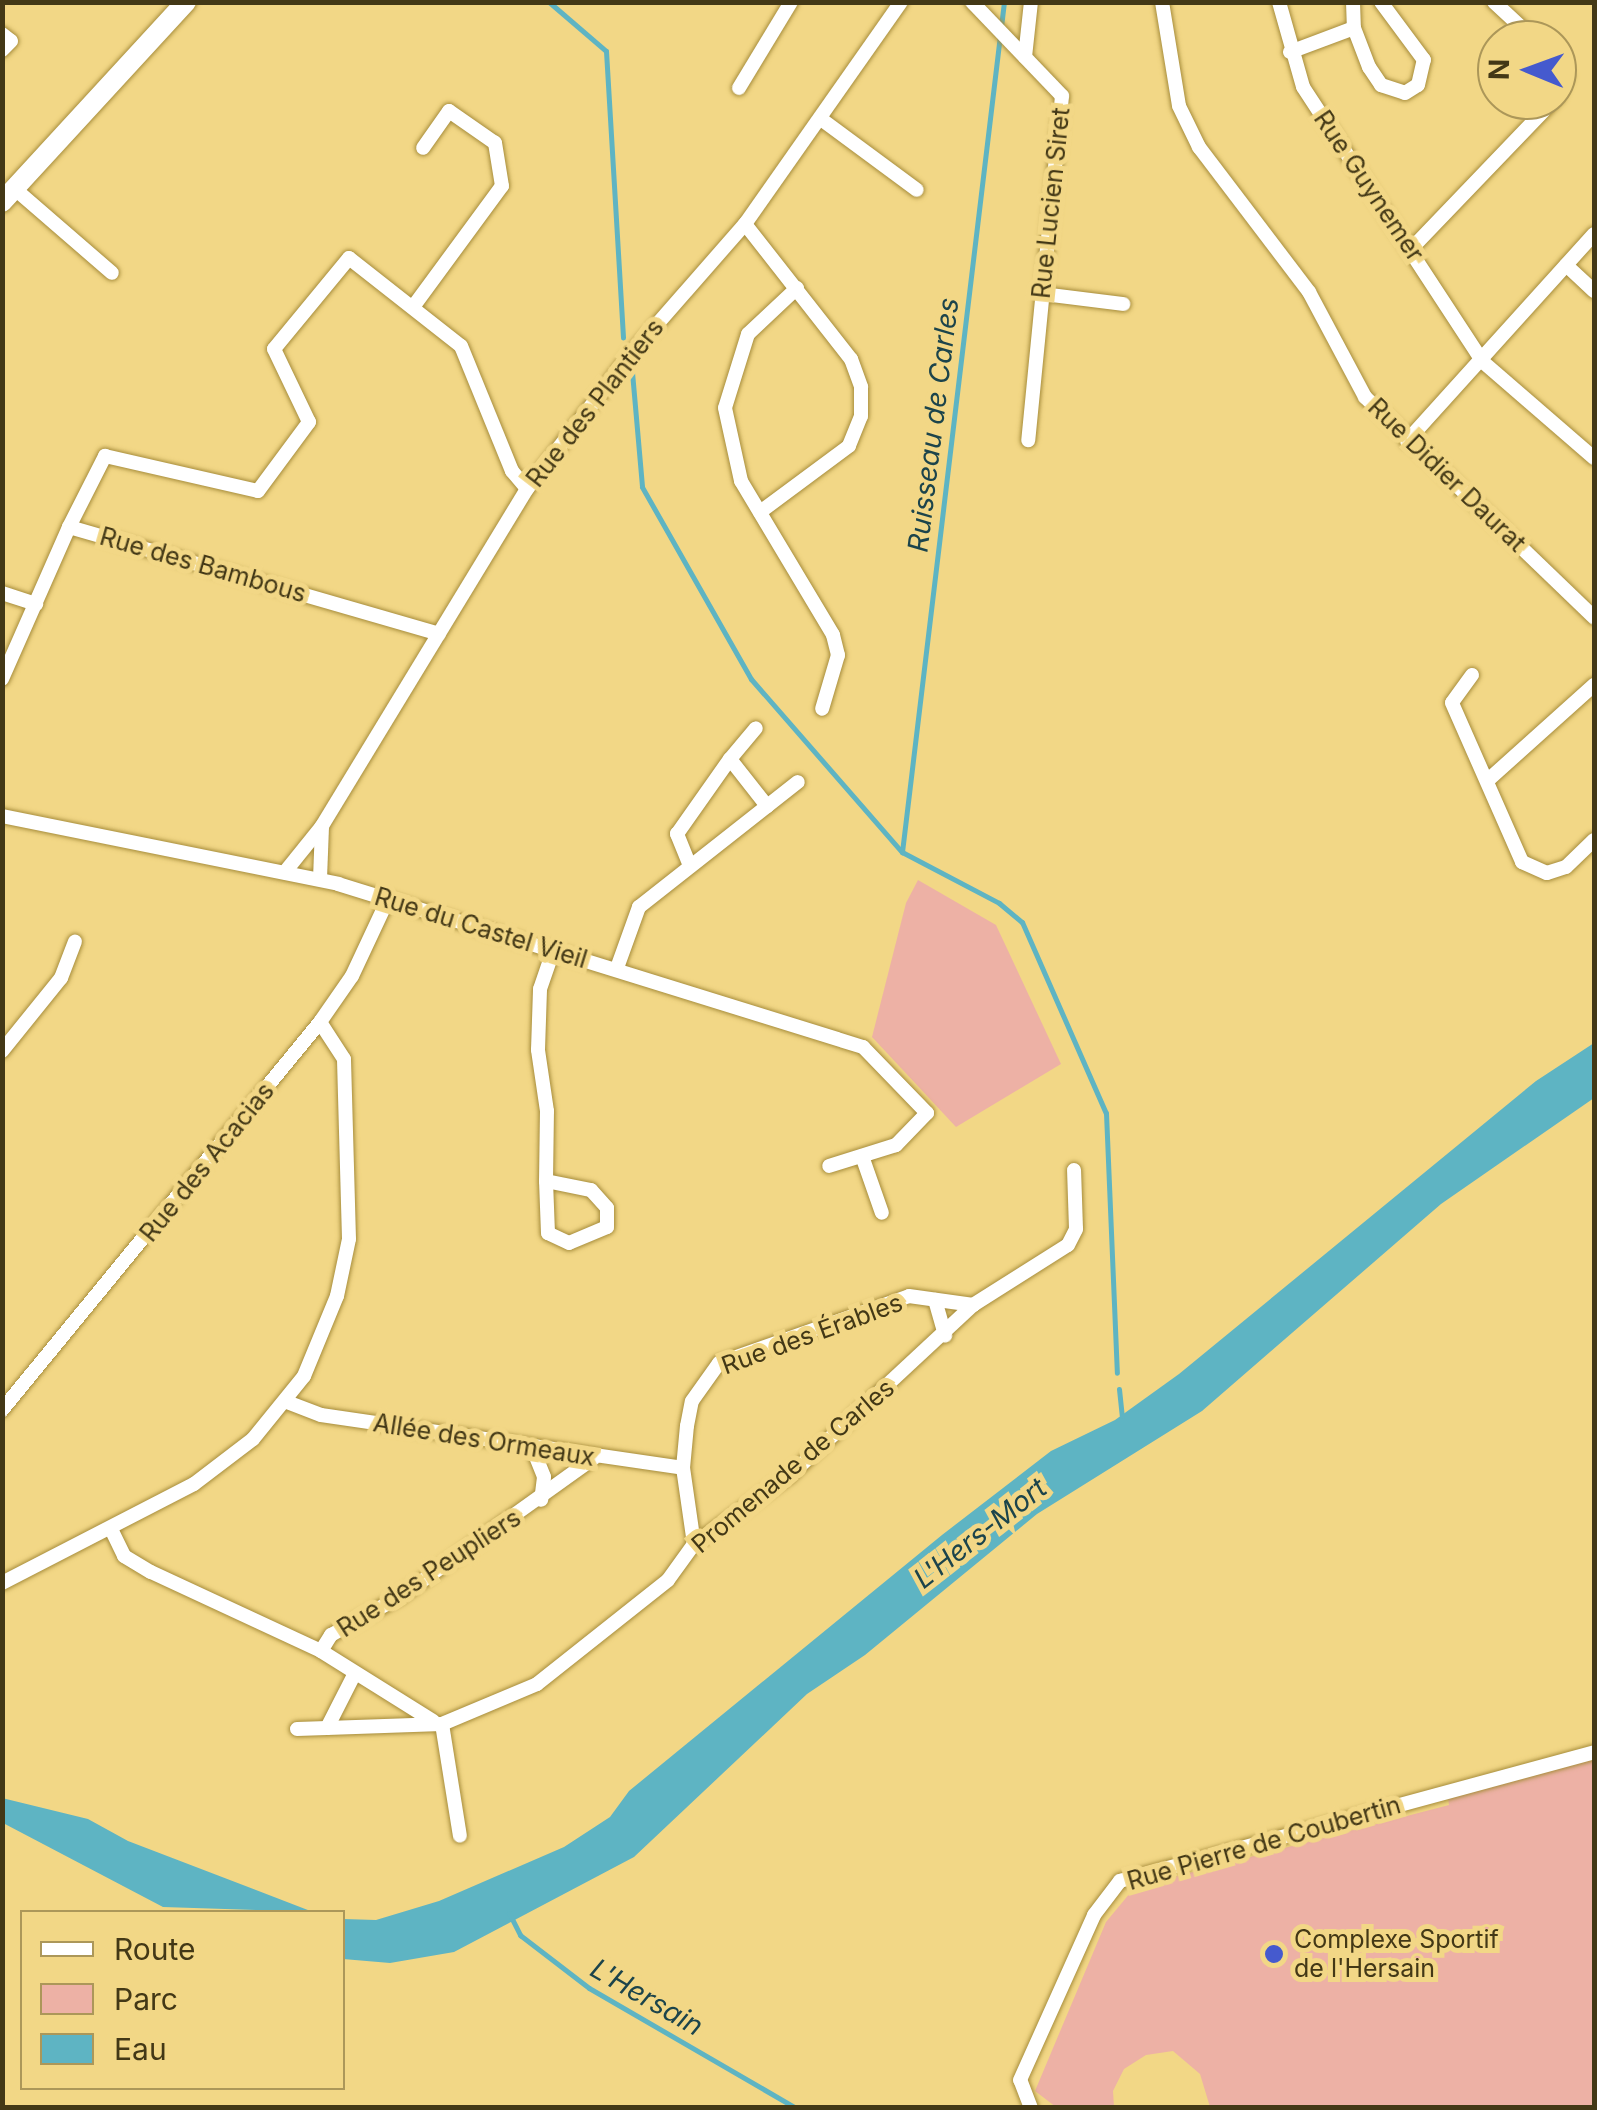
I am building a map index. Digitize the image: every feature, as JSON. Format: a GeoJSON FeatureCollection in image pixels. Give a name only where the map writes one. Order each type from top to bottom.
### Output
{"type":"FeatureCollection","features":[{"type":"Feature","properties":{"kind":"street"},"geometry":{"type":"LineString","coordinates":[[112,273],[9,196],[167,11],[186,2]]}},
{"type":"Feature","properties":{"kind":"street"},"geometry":{"type":"LineString","coordinates":[[739,88],[791,2]]}},
{"type":"Feature","properties":{"kind":"street","name":"Rue des Plantiers"},"geometry":{"type":"LineString","coordinates":[[285,872],[322,826],[527,488],[631,354],[745,224],[901,2]]}},
{"type":"Feature","properties":{"kind":"street","name":"Rue Lucien Siret"},"geometry":{"type":"LineString","coordinates":[[972,2],[1062,96],[1028,440]]}},
{"type":"Feature","properties":{"kind":"street"},"geometry":{"type":"LineString","coordinates":[[1025,58],[1032,2]]}},
{"type":"Feature","properties":{"kind":"street","name":"Rue Didier Daurat"},"geometry":{"type":"LineString","coordinates":[[1162,2],[1180,106],[1199,147],[1309,292],[1366,396],[1407,441],[1594,617]]}},
{"type":"Feature","properties":{"kind":"street","name":"Rue Guynemer"},"geometry":{"type":"LineString","coordinates":[[1279,2],[1290,52],[1303,87],[1412,248],[1482,361],[1594,458]]}},
{"type":"Feature","properties":{"kind":"street"},"geometry":{"type":"LineString","coordinates":[[1353,2],[1354,28],[1381,86],[1393,94],[1418,85],[1424,60],[1380,2]]}},
{"type":"Feature","properties":{"kind":"street"},"geometry":{"type":"LineString","coordinates":[[1494,2],[1513,20]]}},
{"type":"Feature","properties":{"kind":"street"},"geometry":{"type":"LineString","coordinates":[[1290,52],[1354,28]]}},
{"type":"Feature","properties":{"kind":"street"},"geometry":{"type":"LineString","coordinates":[[2,34],[11,41],[2,50]]}},
{"type":"Feature","properties":{"kind":"street"},"geometry":{"type":"LineString","coordinates":[[413,307],[502,186],[495,144],[449,111],[423,148]]}},
{"type":"Feature","properties":{"kind":"street"},"geometry":{"type":"LineString","coordinates":[[822,119],[917,190]]}},
{"type":"Feature","properties":{"kind":"street"},"geometry":{"type":"LineString","coordinates":[[1412,248],[1536,120]]}},
{"type":"Feature","properties":{"kind":"street"},"geometry":{"type":"LineString","coordinates":[[745,224],[851,359],[861,387],[861,416],[840,457],[760,512]]}},
{"type":"Feature","properties":{"kind":"street"},"geometry":{"type":"LineString","coordinates":[[1407,441],[1594,234]]}},
{"type":"Feature","properties":{"kind":"street"},"geometry":{"type":"LineString","coordinates":[[69,526],[105,456],[258,491],[309,422],[274,349],[350,258],[461,346],[512,471],[527,488]]}},
{"type":"Feature","properties":{"kind":"street"},"geometry":{"type":"LineString","coordinates":[[1566,264],[1594,291]]}},
{"type":"Feature","properties":{"kind":"street"},"geometry":{"type":"LineString","coordinates":[[797,288],[748,334],[725,408],[735,463],[834,635],[838,655],[822,709]]}},
{"type":"Feature","properties":{"kind":"street"},"geometry":{"type":"LineString","coordinates":[[1042,294],[1123,304]]}},
{"type":"Feature","properties":{"kind":"street","name":"Rue des Bambous"},"geometry":{"type":"LineString","coordinates":[[2,679],[69,526],[439,634]]}},
{"type":"Feature","properties":{"kind":"street"},"geometry":{"type":"LineString","coordinates":[[2,593],[36,604]]}},
{"type":"Feature","properties":{"kind":"street"},"geometry":{"type":"LineString","coordinates":[[1472,675],[1452,703],[1522,862],[1547,873],[1566,867],[1594,840]]}},
{"type":"Feature","properties":{"kind":"street"},"geometry":{"type":"LineString","coordinates":[[1487,781],[1594,685]]}},
{"type":"Feature","properties":{"kind":"street"},"geometry":{"type":"LineString","coordinates":[[690,866],[678,834],[756,728]]}},
{"type":"Feature","properties":{"kind":"street"},"geometry":{"type":"LineString","coordinates":[[730,759],[766,806]]}},
{"type":"Feature","properties":{"kind":"street"},"geometry":{"type":"LineString","coordinates":[[617,968],[638,907],[798,782]]}},
{"type":"Feature","properties":{"kind":"street","name":"Rue du Castel Vieil"},"geometry":{"type":"LineString","coordinates":[[2,816],[320,879],[863,1047],[927,1113],[896,1145],[862,1156]]}},
{"type":"Feature","properties":{"kind":"street","name":"Rue des Plantiers"},"geometry":{"type":"LineString","coordinates":[[320,879],[322,826]]}},
{"type":"Feature","properties":{"kind":"street","name":"Rue des Acacias"},"geometry":{"type":"LineString","coordinates":[[2,1410],[320,1022],[366,952],[388,899]]}},
{"type":"Feature","properties":{"kind":"street"},"geometry":{"type":"LineString","coordinates":[[2,1050],[61,978],[75,942]]}},
{"type":"Feature","properties":{"kind":"street"},"geometry":{"type":"LineString","coordinates":[[546,1181],[591,1190],[607,1208],[607,1227],[593,1237],[559,1243],[548,1233],[546,1181],[547,1111],[538,1050],[540,989],[553,952]]}},
{"type":"Feature","properties":{"kind":"street"},"geometry":{"type":"LineString","coordinates":[[2,1583],[112,1531],[235,1454],[287,1402],[322,1337],[349,1239],[344,1058],[320,1022]]}},
{"type":"Feature","properties":{"kind":"street"},"geometry":{"type":"LineString","coordinates":[[829,1166],[862,1156],[882,1213]]}},
{"type":"Feature","properties":{"kind":"street","name":"Promenade de Carles"},"geometry":{"type":"LineString","coordinates":[[442,1724],[537,1684],[668,1580],[694,1544],[790,1476],[945,1336],[973,1305],[1068,1244],[1076,1229],[1074,1170]]}},
{"type":"Feature","properties":{"kind":"street","name":"Rue des Érables"},"geometry":{"type":"LineString","coordinates":[[694,1544],[682,1468],[692,1401],[720,1363],[909,1296],[973,1305]]}},
{"type":"Feature","properties":{"kind":"street"},"geometry":{"type":"LineString","coordinates":[[935,1300],[945,1336]]}},
{"type":"Feature","properties":{"kind":"street","name":"Allée des Ormeaux"},"geometry":{"type":"LineString","coordinates":[[287,1402],[322,1416],[682,1468]]}},
{"type":"Feature","properties":{"kind":"street","name":"Rue des Peupliers"},"geometry":{"type":"LineString","coordinates":[[532,1447],[544,1478],[541,1500]]}},
{"type":"Feature","properties":{"kind":"street","name":"Rue des Peupliers"},"geometry":{"type":"LineString","coordinates":[[320,1651],[332,1634],[401,1596],[541,1500],[594,1458]]}},
{"type":"Feature","properties":{"kind":"street"},"geometry":{"type":"LineString","coordinates":[[112,1531],[124,1556],[151,1572],[320,1651],[354,1675],[442,1724]]}},
{"type":"Feature","properties":{"kind":"street"},"geometry":{"type":"LineString","coordinates":[[327,1728],[354,1675]]}},
{"type":"Feature","properties":{"kind":"street"},"geometry":{"type":"LineString","coordinates":[[297,1729],[442,1724]]}},
{"type":"Feature","properties":{"kind":"street"},"geometry":{"type":"LineString","coordinates":[[442,1724],[460,1836]]}},
{"type":"Feature","properties":{"kind":"street","name":"Rue Pierre de Coubertin"},"geometry":{"type":"LineString","coordinates":[[1031,2108],[1020,2080],[1094,1914],[1120,1881],[1594,1752]]}},
{"type":"Feature","properties":{"kind":"green space"},"geometry":{"type":"Polygon","coordinates":[[[918,880],[996,925],[1061,1064],[956,1127],[872,1037],[906,903],[918,880]]]}},
{"type":"Feature","properties":{"kind":"green space","name":"Complexe Sportif de l'Hersain"},"geometry":{"type":"Polygon","coordinates":[[[1594,1752],[1594,2107],[1210,2107],[1200,2074],[1173,2051],[1146,2055],[1124,2069],[1113,2091],[1114,2107],[1056,2107],[1035,2091],[1106,1922],[1135,1887],[1449,1805],[1447,1791],[1594,1752]]]}},
{"type":"Feature","properties":{"kind":"water","name":"L'Hers-Mort"},"geometry":{"type":"Polygon","coordinates":[[[1594,1043],[1594,1098],[1441,1204],[1202,1411],[1037,1514],[865,1655],[807,1694],[634,1857],[454,1952],[390,1963],[345,1959],[345,1919],[376,1920],[439,1901],[564,1847],[610,1817],[629,1791],[942,1535],[1051,1451],[1115,1420],[1179,1374],[1536,1081],[1594,1043]]]}},
{"type":"Feature","properties":{"kind":"water"},"geometry":{"type":"Polygon","coordinates":[[[2,1798],[88,1819],[128,1841],[308,1910],[163,1907],[3,1823],[2,1798]]]}},
{"type":"Feature","properties":{"kind":"waterway"},"geometry":{"type":"LineString","coordinates":[[549,2],[606,51],[623,337]]}},
{"type":"Feature","properties":{"kind":"waterway","name":"Ruisseau de Carles"},"geometry":{"type":"LineString","coordinates":[[902,852],[1004,2]]}},
{"type":"Feature","properties":{"kind":"waterway"},"geometry":{"type":"LineString","coordinates":[[632,372],[642,487],[751,679],[902,852],[999,903],[1022,922],[1106,1113],[1117,1373]]}},
{"type":"Feature","properties":{"kind":"waterway"},"geometry":{"type":"LineString","coordinates":[[1119,1389],[1122,1416]]}},
{"type":"Feature","properties":{"kind":"waterway","name":"L'Hersain"},"geometry":{"type":"LineString","coordinates":[[509,1913],[520,1935],[589,1988],[796,2108]]}},
{"type":"Feature","properties":{"kind":"place","name":"Complexe Sportif de l'Hersain"},"geometry":{"type":"Point","coordinates":[1274,1954]}}]}
